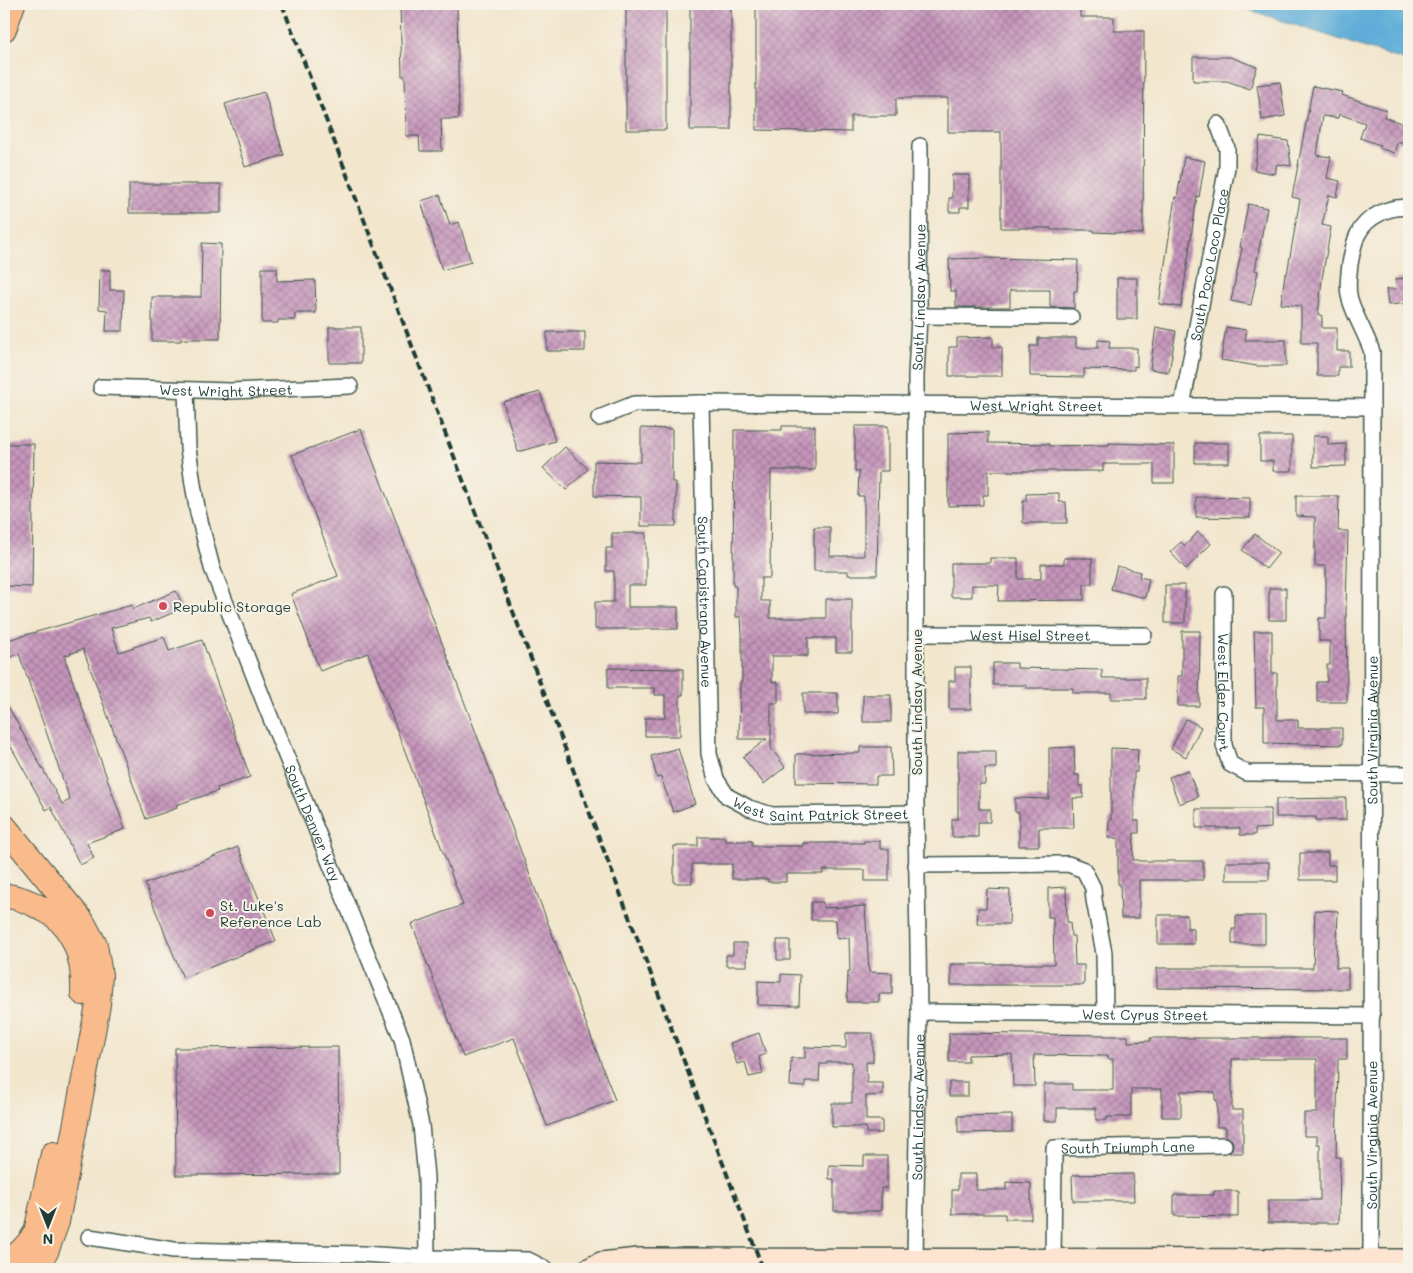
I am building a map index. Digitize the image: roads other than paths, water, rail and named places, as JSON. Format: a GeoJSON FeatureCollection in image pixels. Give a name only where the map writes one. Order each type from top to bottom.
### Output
{"type":"FeatureCollection","features":[{"type":"Feature","properties":{"kind":"main road"},"geometry":{"type":"LineString","coordinates":[[4,29],[13,4]]}},
{"type":"Feature","properties":{"kind":"main road"},"geometry":{"type":"LineString","coordinates":[[4,826],[82,921],[95,945],[100,974],[98,1005],[57,1222],[46,1252],[31,1269]]}},
{"type":"Feature","properties":{"kind":"main road"},"geometry":{"type":"LineString","coordinates":[[4,896],[10,896],[34,904],[56,917],[70,933],[84,974],[79,1017],[48,1182],[36,1232],[21,1251],[4,1263]]}},
{"type":"Feature","properties":{"kind":"street","name":"South Poco Loco Place"},"geometry":{"type":"LineString","coordinates":[[1182,406],[1227,166],[1227,148],[1218,124]]}},
{"type":"Feature","properties":{"kind":"street","name":"South Lindsay Avenue"},"geometry":{"type":"LineString","coordinates":[[915,1258],[919,1012],[916,865],[916,404],[919,316],[920,146]]}},
{"type":"Feature","properties":{"kind":"street","name":"South Virginia Avenue"},"geometry":{"type":"LineString","coordinates":[[1371,1260],[1372,352],[1367,336],[1351,303],[1347,282],[1352,249],[1358,234],[1378,214],[1391,209],[1409,208]]}},
{"type":"Feature","properties":{"kind":"street"},"geometry":{"type":"LineString","coordinates":[[919,316],[1071,318]]}},
{"type":"Feature","properties":{"kind":"street","name":"West Wright Street"},"geometry":{"type":"LineString","coordinates":[[101,387],[230,391],[350,386]]}},
{"type":"Feature","properties":{"kind":"street","name":"South Denver Way"},"geometry":{"type":"LineString","coordinates":[[186,390],[188,448],[198,513],[212,568],[263,700],[402,1039],[421,1125],[426,1177],[427,1258]]}},
{"type":"Feature","properties":{"kind":"street","name":"West Wright Street"},"geometry":{"type":"LineString","coordinates":[[599,418],[634,404],[701,402],[1372,407]]}},
{"type":"Feature","properties":{"kind":"street","name":"South Capistrano Avenue"},"geometry":{"type":"LineString","coordinates":[[701,402],[710,754],[716,778],[727,796]]}},
{"type":"Feature","properties":{"kind":"street","name":"West Elder Court"},"geometry":{"type":"LineString","coordinates":[[1224,594],[1224,745],[1230,764],[1247,773],[1409,774]]}},
{"type":"Feature","properties":{"kind":"street","name":"West Hisel Street"},"geometry":{"type":"LineString","coordinates":[[916,634],[1144,635]]}},
{"type":"Feature","properties":{"kind":"street","name":"West Saint Patrick Street"},"geometry":{"type":"LineString","coordinates":[[727,796],[749,808],[772,815],[916,813]]}},
{"type":"Feature","properties":{"kind":"street"},"geometry":{"type":"LineString","coordinates":[[916,865],[1068,864],[1084,870],[1094,888],[1094,900],[1104,953],[1105,1013]]}},
{"type":"Feature","properties":{"kind":"street","name":"West Cyrus Street"},"geometry":{"type":"LineString","coordinates":[[919,1012],[1372,1016]]}},
{"type":"Feature","properties":{"kind":"street","name":"South Triumph Lane"},"geometry":{"type":"LineString","coordinates":[[1052,1264],[1054,1148],[1224,1145]]}},
{"type":"Feature","properties":{"kind":"street"},"geometry":{"type":"LineString","coordinates":[[89,1237],[174,1250],[528,1260],[546,1269]]}},
{"type":"Feature","properties":{"kind":"street"},"geometry":{"type":"LineString","coordinates":[[589,1269],[601,1263],[638,1259],[915,1258],[1052,1264],[1210,1264],[1409,1260]]}},
{"type":"Feature","properties":{"kind":"water"},"geometry":{"type":"Polygon","coordinates":[[[1231,4],[1372,4],[1409,15],[1409,62],[1231,4]]]}},
{"type":"Feature","properties":{"kind":"railway"},"geometry":{"type":"LineString","coordinates":[[282,4],[763,1269]]}},
{"type":"Feature","properties":{"kind":"place","name":"Republic Storage"},"geometry":{"type":"Point","coordinates":[163,606]}},
{"type":"Feature","properties":{"kind":"place","name":"St. Luke's Reference Lab"},"geometry":{"type":"Point","coordinates":[210,913]}}]}
